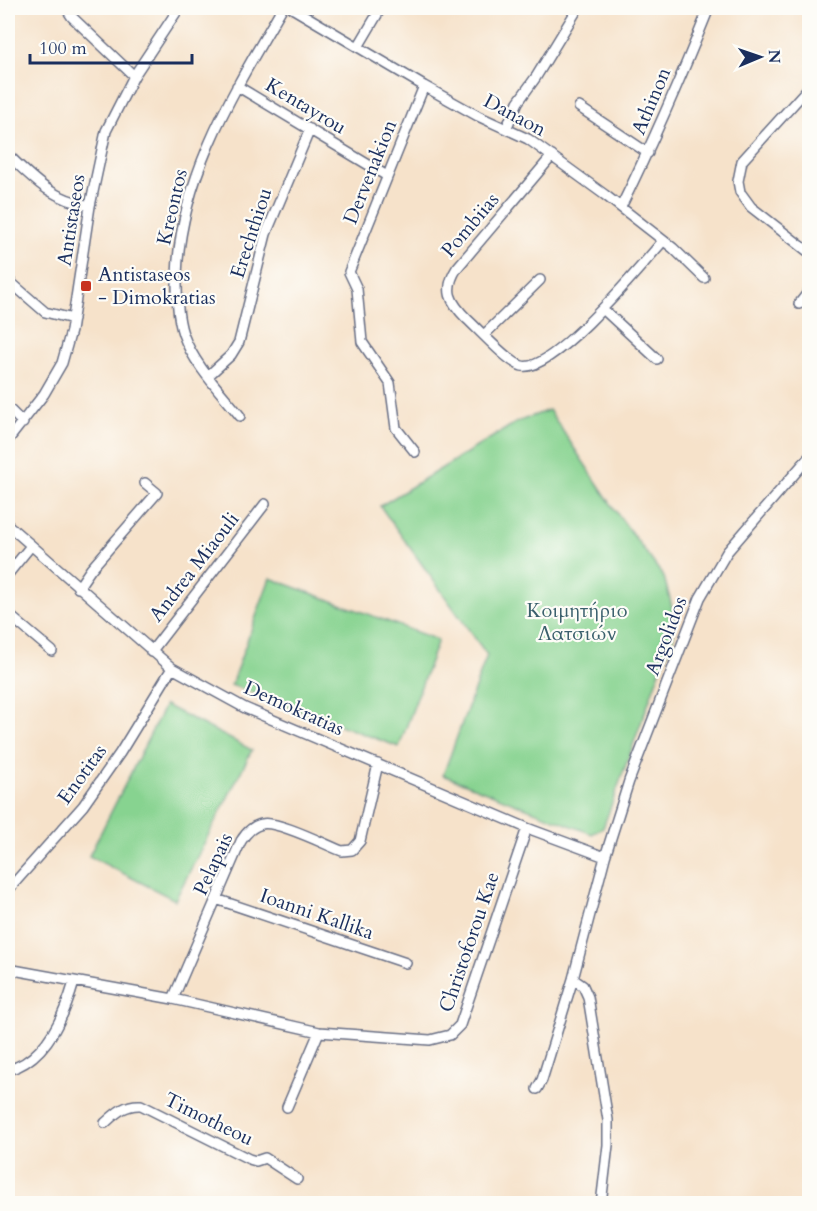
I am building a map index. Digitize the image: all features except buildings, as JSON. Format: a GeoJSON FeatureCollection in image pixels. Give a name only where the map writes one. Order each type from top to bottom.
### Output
{"type":"FeatureCollection","features":[{"type":"Feature","properties":{"kind":"street"},"geometry":{"type":"LineString","coordinates":[[66,8],[72,17],[134,76]]}},
{"type":"Feature","properties":{"kind":"street","name":"Antistaseos"},"geometry":{"type":"LineString","coordinates":[[8,440],[23,423],[60,369],[67,349],[90,206],[106,131],[134,76],[179,8]]}},
{"type":"Feature","properties":{"kind":"street","name":"Kreontos"},"geometry":{"type":"LineString","coordinates":[[240,416],[190,349],[181,326],[177,293],[179,250],[183,222],[196,177],[237,86],[282,8]]}},
{"type":"Feature","properties":{"kind":"street","name":"Danaon"},"geometry":{"type":"LineString","coordinates":[[292,8],[424,86],[528,139],[682,255],[704,278]]}},
{"type":"Feature","properties":{"kind":"street"},"geometry":{"type":"LineString","coordinates":[[358,47],[381,8]]}},
{"type":"Feature","properties":{"kind":"street"},"geometry":{"type":"LineString","coordinates":[[506,129],[519,102],[578,8]]}},
{"type":"Feature","properties":{"kind":"street","name":"Athinon"},"geometry":{"type":"LineString","coordinates":[[621,207],[648,153],[708,8]]}},
{"type":"Feature","properties":{"kind":"street"},"geometry":{"type":"LineString","coordinates":[[806,8],[810,10]]}},
{"type":"Feature","properties":{"kind":"street","name":"Kentayrou"},"geometry":{"type":"LineString","coordinates":[[237,86],[387,176]]}},
{"type":"Feature","properties":{"kind":"street","name":"Dervenakion"},"geometry":{"type":"LineString","coordinates":[[415,452],[396,428],[390,383],[362,342],[357,289],[349,272],[424,86]]}},
{"type":"Feature","properties":{"kind":"street"},"geometry":{"type":"LineString","coordinates":[[810,86],[742,161],[738,181],[740,192],[751,207],[810,253]]}},
{"type":"Feature","properties":{"kind":"street"},"geometry":{"type":"LineString","coordinates":[[579,106],[648,153]]}},
{"type":"Feature","properties":{"kind":"street","name":"Erechthiou"},"geometry":{"type":"LineString","coordinates":[[208,376],[231,355],[239,342],[266,234],[310,129]]}},
{"type":"Feature","properties":{"kind":"street"},"geometry":{"type":"LineString","coordinates":[[8,155],[50,192],[69,201],[90,206]]}},
{"type":"Feature","properties":{"kind":"street","name":"Pombiias"},"geometry":{"type":"LineString","coordinates":[[552,156],[457,267],[450,280],[452,302],[512,361],[527,367],[545,360],[603,309]]}},
{"type":"Feature","properties":{"kind":"street"},"geometry":{"type":"LineString","coordinates":[[657,359],[603,309],[663,241]]}},
{"type":"Feature","properties":{"kind":"street"},"geometry":{"type":"LineString","coordinates":[[8,280],[45,312],[73,319]]}},
{"type":"Feature","properties":{"kind":"street"},"geometry":{"type":"LineString","coordinates":[[484,335],[540,280]]}},
{"type":"Feature","properties":{"kind":"street"},"geometry":{"type":"LineString","coordinates":[[799,304],[810,290]]}},
{"type":"Feature","properties":{"kind":"street"},"geometry":{"type":"LineString","coordinates":[[8,408],[23,423]]}},
{"type":"Feature","properties":{"kind":"street","name":"Argolidos"},"geometry":{"type":"LineString","coordinates":[[537,1089],[542,1080],[573,980],[605,857],[629,781],[705,587],[718,564],[737,539],[810,456]]}},
{"type":"Feature","properties":{"kind":"street"},"geometry":{"type":"LineString","coordinates":[[78,588],[91,569],[158,494],[146,483]]}},
{"type":"Feature","properties":{"kind":"street","name":"Andrea Miaouli"},"geometry":{"type":"LineString","coordinates":[[151,652],[265,504]]}},
{"type":"Feature","properties":{"kind":"street","name":"Demokratias"},"geometry":{"type":"LineString","coordinates":[[8,525],[30,547],[172,668],[246,708],[527,828],[605,857]]}},
{"type":"Feature","properties":{"kind":"street"},"geometry":{"type":"LineString","coordinates":[[8,574],[30,547]]}},
{"type":"Feature","properties":{"kind":"street"},"geometry":{"type":"LineString","coordinates":[[8,614],[52,651]]}},
{"type":"Feature","properties":{"kind":"street","name":"Enotitas"},"geometry":{"type":"LineString","coordinates":[[8,890],[83,806],[120,753],[172,668]]}},
{"type":"Feature","properties":{"kind":"street","name":"Pelapais"},"geometry":{"type":"LineString","coordinates":[[173,999],[243,837],[259,824],[272,824],[342,851],[352,850],[360,840],[378,764]]}},
{"type":"Feature","properties":{"kind":"street","name":"Christoforou Kae"},"geometry":{"type":"LineString","coordinates":[[8,969],[173,999],[319,1032],[422,1040],[440,1039],[456,1031],[464,1016],[527,828]]}},
{"type":"Feature","properties":{"kind":"street","name":"Ioanni Kallika"},"geometry":{"type":"LineString","coordinates":[[216,899],[406,963]]}},
{"type":"Feature","properties":{"kind":"street"},"geometry":{"type":"LineString","coordinates":[[573,980],[583,986],[588,997],[608,1120],[608,1145],[601,1203]]}},
{"type":"Feature","properties":{"kind":"street"},"geometry":{"type":"LineString","coordinates":[[8,1070],[26,1062],[44,1045],[64,1013],[74,982]]}},
{"type":"Feature","properties":{"kind":"street"},"geometry":{"type":"LineString","coordinates":[[287,1107],[319,1032]]}},
{"type":"Feature","properties":{"kind":"street","name":"Timotheou"},"geometry":{"type":"LineString","coordinates":[[105,1123],[127,1106],[141,1105],[249,1160],[256,1161],[265,1158],[297,1179]]}},
{"type":"Feature","properties":{"kind":"green space","name":"Κοιμητήριο Λατσιών"},"geometry":{"type":"Polygon","coordinates":[[[549,410],[617,513],[664,577],[675,618],[673,640],[603,828],[592,834],[443,775],[487,655],[380,506],[517,422],[549,410]]]}},
{"type":"Feature","properties":{"kind":"green space"},"geometry":{"type":"Polygon","coordinates":[[[270,578],[438,640],[399,747],[231,685],[270,578]]]}},
{"type":"Feature","properties":{"kind":"green space"},"geometry":{"type":"Polygon","coordinates":[[[165,705],[252,750],[175,900],[89,856],[165,705]]]}},
{"type":"Feature","properties":{"kind":"place","name":"Antistaseos - Dimokratias"},"geometry":{"type":"Point","coordinates":[86,286]}}]}
